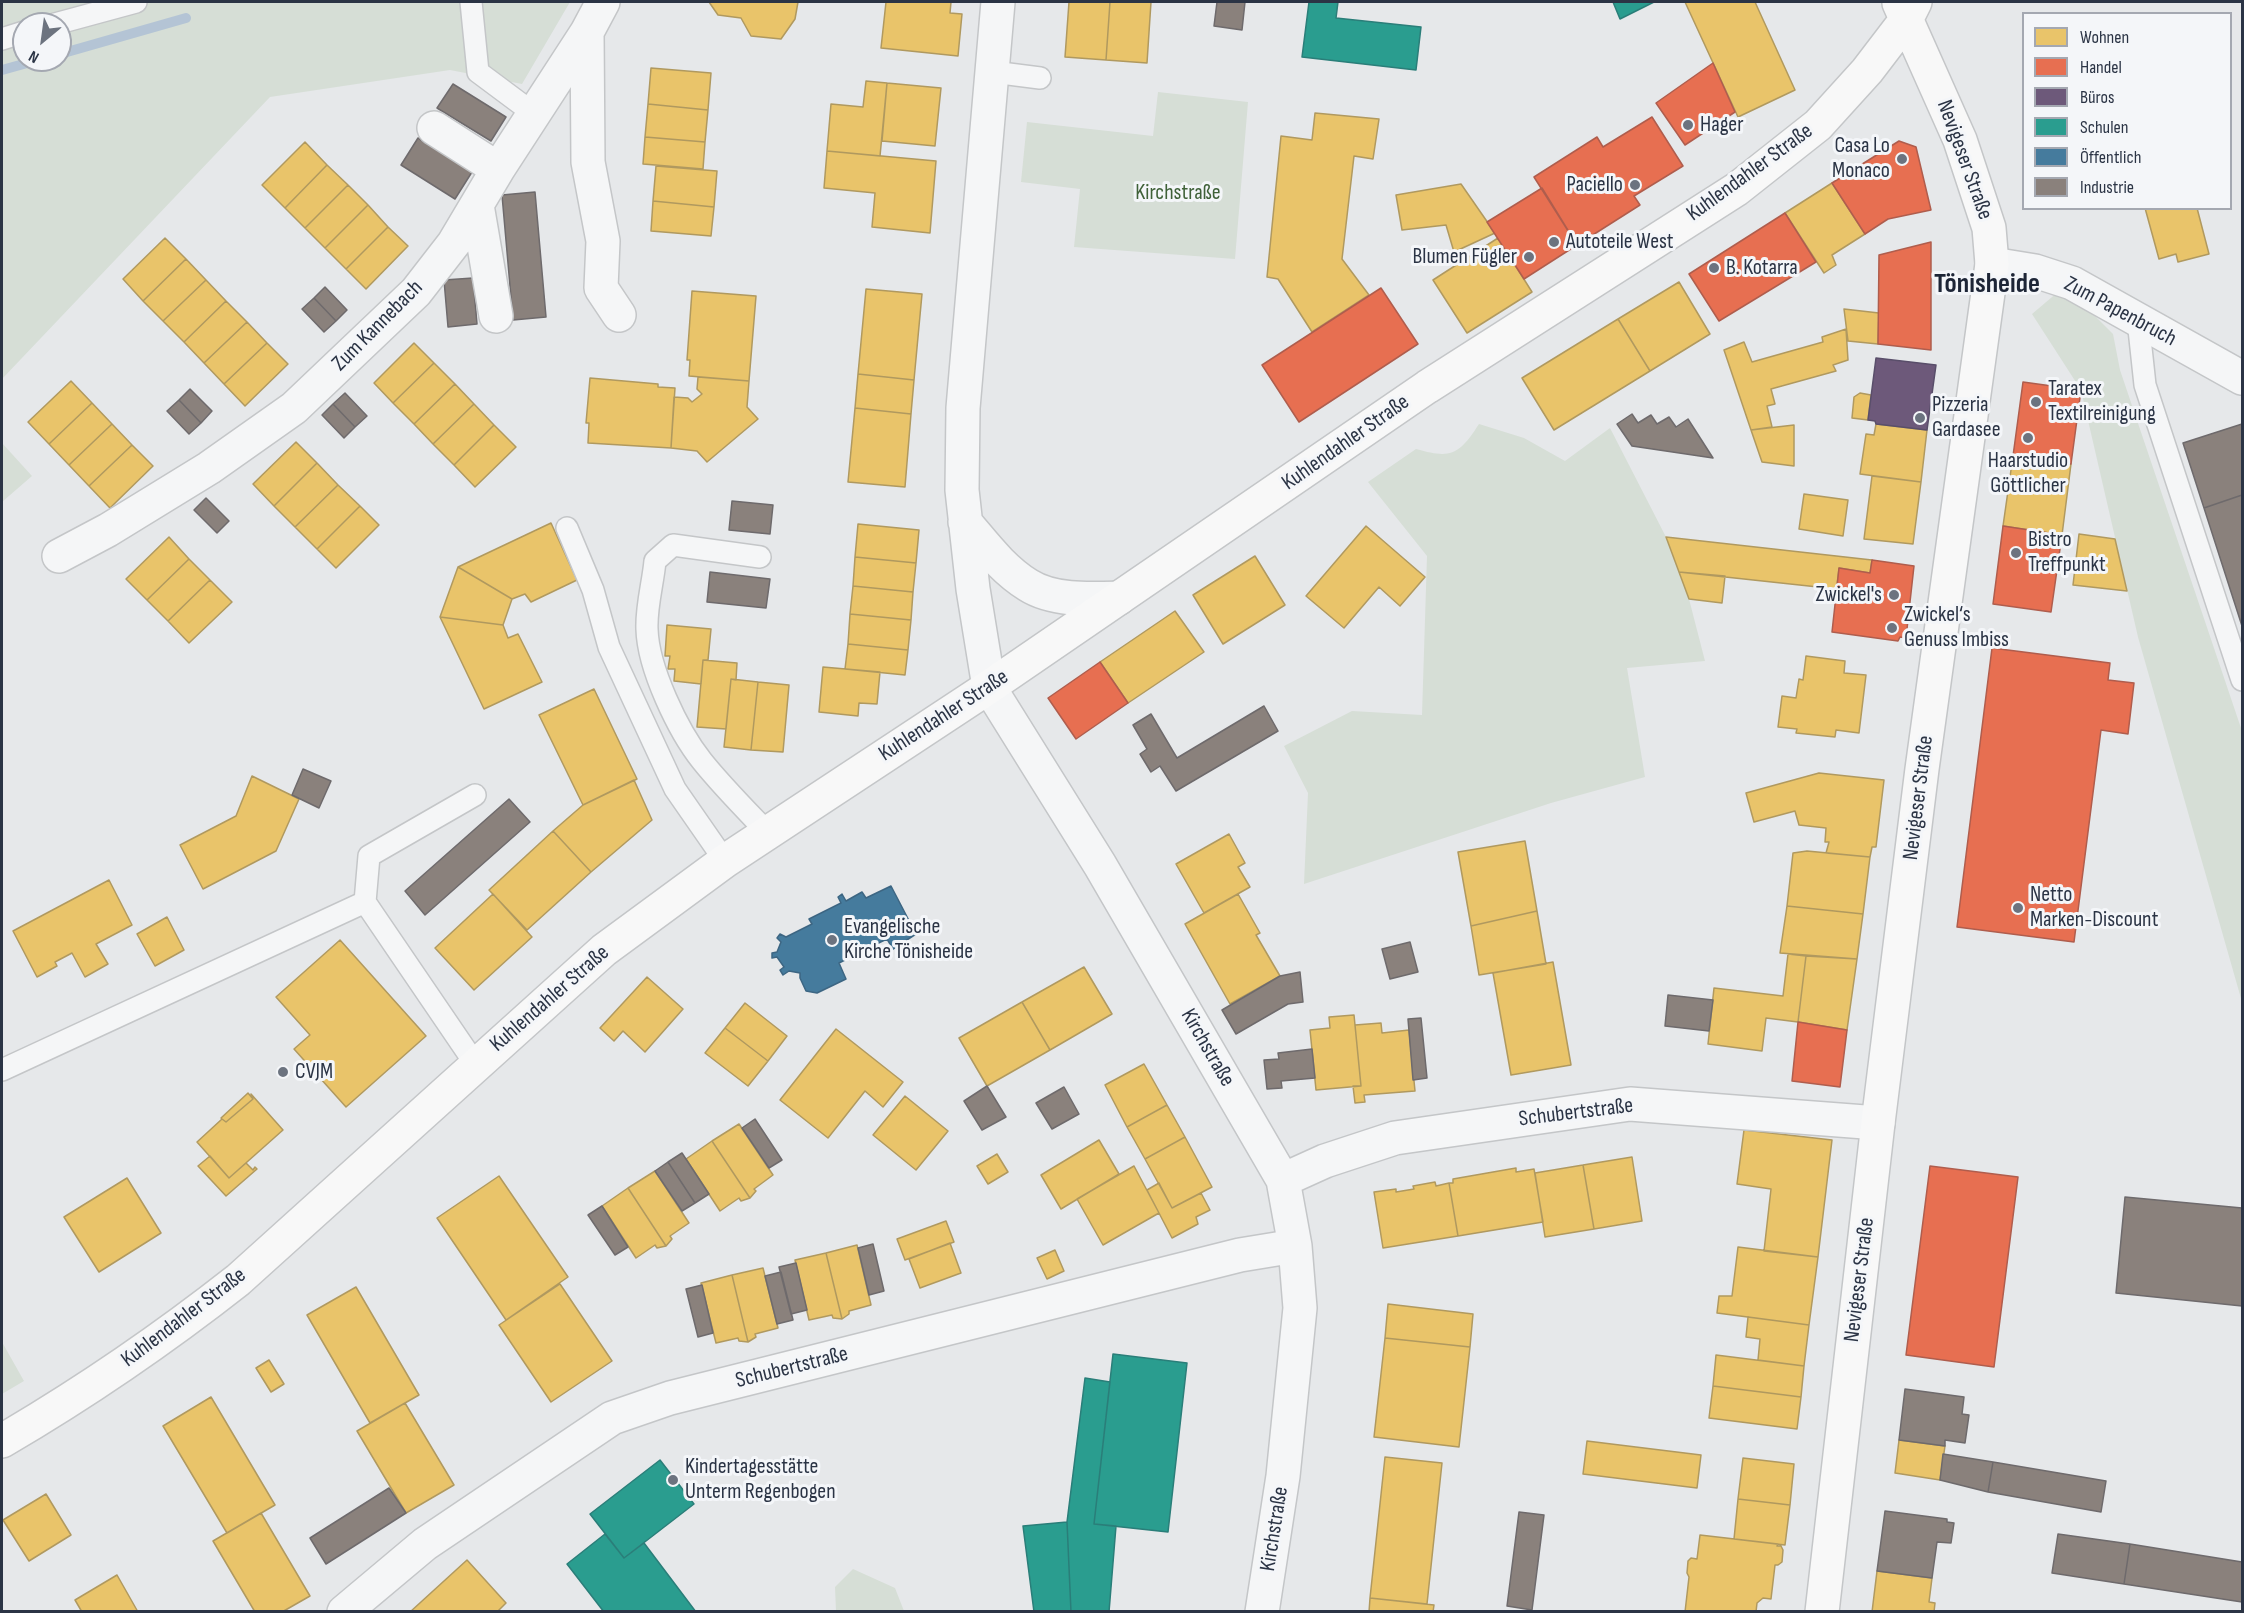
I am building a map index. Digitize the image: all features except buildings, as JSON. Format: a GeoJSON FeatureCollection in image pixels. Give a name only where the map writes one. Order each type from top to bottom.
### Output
{"type":"FeatureCollection","features":[{"type":"Feature","properties":{"kind":"main road","name":"Nevigeser Straße"},"geometry":{"type":"LineString","coordinates":[[1822,1611],[1878,1123],[1924,757],[1992,264],[1989,228],[1974,177],[1906,8]]}},
{"type":"Feature","properties":{"kind":"main road","name":"Kuhlendahler Straße"},"geometry":{"type":"LineString","coordinates":[[2,1442],[87,1389],[192,1316],[238,1280],[604,950],[725,861],[989,687],[1427,387],[1737,189],[1818,124],[1867,71],[1906,8]]}},
{"type":"Feature","properties":{"kind":"street","name":"Zum Kannebach"},"geometry":{"type":"LineString","coordinates":[[59,556],[108,530],[208,468],[294,408],[416,292],[454,243],[498,168],[587,32],[603,2]]}},
{"type":"Feature","properties":{"kind":"street","name":"Kirchstraße"},"geometry":{"type":"LineString","coordinates":[[999,2],[963,408],[962,490],[989,687],[1100,865],[1283,1180],[1295,1246],[1300,1308],[1283,1476],[1262,1611]]}},
{"type":"Feature","properties":{"kind":"street"},"geometry":{"type":"LineString","coordinates":[[587,32],[588,162],[603,241],[601,288],[619,315]]}},
{"type":"Feature","properties":{"kind":"street"},"geometry":{"type":"LineString","coordinates":[[434,128],[498,168]]}},
{"type":"Feature","properties":{"kind":"street"},"geometry":{"type":"LineString","coordinates":[[477,206],[496,316]]}},
{"type":"Feature","properties":{"kind":"street","name":"Zum Papenbruch"},"geometry":{"type":"LineString","coordinates":[[1992,264],[2035,271],[2072,283],[2242,378]]}},
{"type":"Feature","properties":{"kind":"street"},"geometry":{"type":"LineString","coordinates":[[965,522],[1000,563],[1029,586],[1066,596],[1089,599],[1119,598]]}},
{"type":"Feature","properties":{"kind":"street","name":"Schubertstraße"},"geometry":{"type":"LineString","coordinates":[[1283,1180],[1325,1161],[1395,1138],[1630,1104],[1878,1123]]}},
{"type":"Feature","properties":{"kind":"street","name":"Schubertstraße"},"geometry":{"type":"LineString","coordinates":[[344,1611],[425,1544],[612,1418],[678,1396],[1240,1255],[1295,1246]]}},
{"type":"Feature","properties":{"kind":"lane"},"geometry":{"type":"LineString","coordinates":[[72,19],[136,2]]}},
{"type":"Feature","properties":{"kind":"lane"},"geometry":{"type":"LineString","coordinates":[[471,2],[478,72],[534,113]]}},
{"type":"Feature","properties":{"kind":"lane"},"geometry":{"type":"LineString","coordinates":[[993,72],[1040,78]]}},
{"type":"Feature","properties":{"kind":"lane"},"geometry":{"type":"LineString","coordinates":[[2138,320],[2145,385],[2242,680]]}},
{"type":"Feature","properties":{"kind":"lane"},"geometry":{"type":"LineString","coordinates":[[567,528],[593,590],[609,647],[675,789],[725,861]]}},
{"type":"Feature","properties":{"kind":"lane"},"geometry":{"type":"LineString","coordinates":[[760,557],[673,546],[655,561],[647,629],[652,659],[663,690],[685,736],[700,759],[767,832]]}},
{"type":"Feature","properties":{"kind":"lane"},"geometry":{"type":"LineString","coordinates":[[475,795],[369,856],[365,902],[476,1065]]}},
{"type":"Feature","properties":{"kind":"lane"},"geometry":{"type":"LineString","coordinates":[[2,1070],[365,902]]}},
{"type":"Feature","properties":{"kind":"green space"},"geometry":{"type":"Polygon","coordinates":[[[2,2],[570,2],[522,84],[450,70],[270,97],[2,379],[2,2]]]}},
{"type":"Feature","properties":{"kind":"green space","name":"Kirchstraße"},"geometry":{"type":"Polygon","coordinates":[[[1158,92],[1248,102],[1235,259],[1074,247],[1080,189],[1021,182],[1027,122],[1153,136],[1158,92]]]}},
{"type":"Feature","properties":{"kind":"green space"},"geometry":{"type":"Polygon","coordinates":[[[2065,286],[2113,334],[2120,370],[2242,731],[2242,1002],[2138,637],[2081,390],[2032,314],[2065,286]]]}},
{"type":"Feature","properties":{"kind":"green space"},"geometry":{"type":"Polygon","coordinates":[[[1479,424],[1524,438],[1565,461],[1610,428],[1666,537],[1689,599],[1705,661],[1627,668],[1645,777],[1551,803],[1304,884],[1308,793],[1284,746],[1352,711],[1422,715],[1427,556],[1368,482],[1416,449],[1438,454],[1453,452],[1466,442],[1479,424]]]}},
{"type":"Feature","properties":{"kind":"green space"},"geometry":{"type":"Polygon","coordinates":[[[2,443],[32,476],[2,502],[2,443]]]}},
{"type":"Feature","properties":{"kind":"green space"},"geometry":{"type":"Polygon","coordinates":[[[2,1342],[24,1381],[2,1394],[2,1342]]]}},
{"type":"Feature","properties":{"kind":"green space"},"geometry":{"type":"Polygon","coordinates":[[[853,1569],[895,1588],[904,1611],[836,1611],[835,1587],[853,1569]]]}},
{"type":"Feature","properties":{"kind":"waterway"},"geometry":{"type":"LineString","coordinates":[[72,51],[186,18]]}},
{"type":"Feature","properties":{"kind":"waterway"},"geometry":{"type":"LineString","coordinates":[[2,70],[12,67]]}},
{"type":"Feature","properties":{"kind":"place","name":"Hager"},"geometry":{"type":"Point","coordinates":[1688,125]}},
{"type":"Feature","properties":{"kind":"place","name":"Casa Lo Monaco"},"geometry":{"type":"Point","coordinates":[1902,159]}},
{"type":"Feature","properties":{"kind":"place","name":"Paciello"},"geometry":{"type":"Point","coordinates":[1635,185]}},
{"type":"Feature","properties":{"kind":"place","name":"Autoteile West"},"geometry":{"type":"Point","coordinates":[1554,242]}},
{"type":"Feature","properties":{"kind":"place","name":"Blumen Fügler"},"geometry":{"type":"Point","coordinates":[1529,257]}},
{"type":"Feature","properties":{"kind":"place","name":"B. Kotarra"},"geometry":{"type":"Point","coordinates":[1714,268]}},
{"type":"Feature","properties":{"kind":"place","name":"Taratex Textilreinigung"},"geometry":{"type":"Point","coordinates":[2036,402]}},
{"type":"Feature","properties":{"kind":"place","name":"Pizzeria Gardasee"},"geometry":{"type":"Point","coordinates":[1920,418]}},
{"type":"Feature","properties":{"kind":"place","name":"Haarstudio Göttlicher"},"geometry":{"type":"Point","coordinates":[2028,438]}},
{"type":"Feature","properties":{"kind":"place","name":"Bistro Treffpunkt"},"geometry":{"type":"Point","coordinates":[2016,553]}},
{"type":"Feature","properties":{"kind":"place","name":"Zwickel's"},"geometry":{"type":"Point","coordinates":[1894,595]}},
{"type":"Feature","properties":{"kind":"place","name":"Zwickel‘s Genuss Imbiss"},"geometry":{"type":"Point","coordinates":[1892,628]}},
{"type":"Feature","properties":{"kind":"place","name":"Netto Marken-Discount"},"geometry":{"type":"Point","coordinates":[2018,908]}},
{"type":"Feature","properties":{"kind":"place","name":"Evangelische Kirche Tönisheide"},"geometry":{"type":"Point","coordinates":[832,940]}},
{"type":"Feature","properties":{"kind":"place","name":"CVJM"},"geometry":{"type":"Point","coordinates":[283,1072]}},
{"type":"Feature","properties":{"kind":"place","name":"Kindertagesstätte Unterm Regenbogen"},"geometry":{"type":"Point","coordinates":[673,1480]}},
{"type":"Feature","properties":{"kind":"district","name":"Tönisheide"},"geometry":{"type":"Point","coordinates":[1987,285]}}]}
